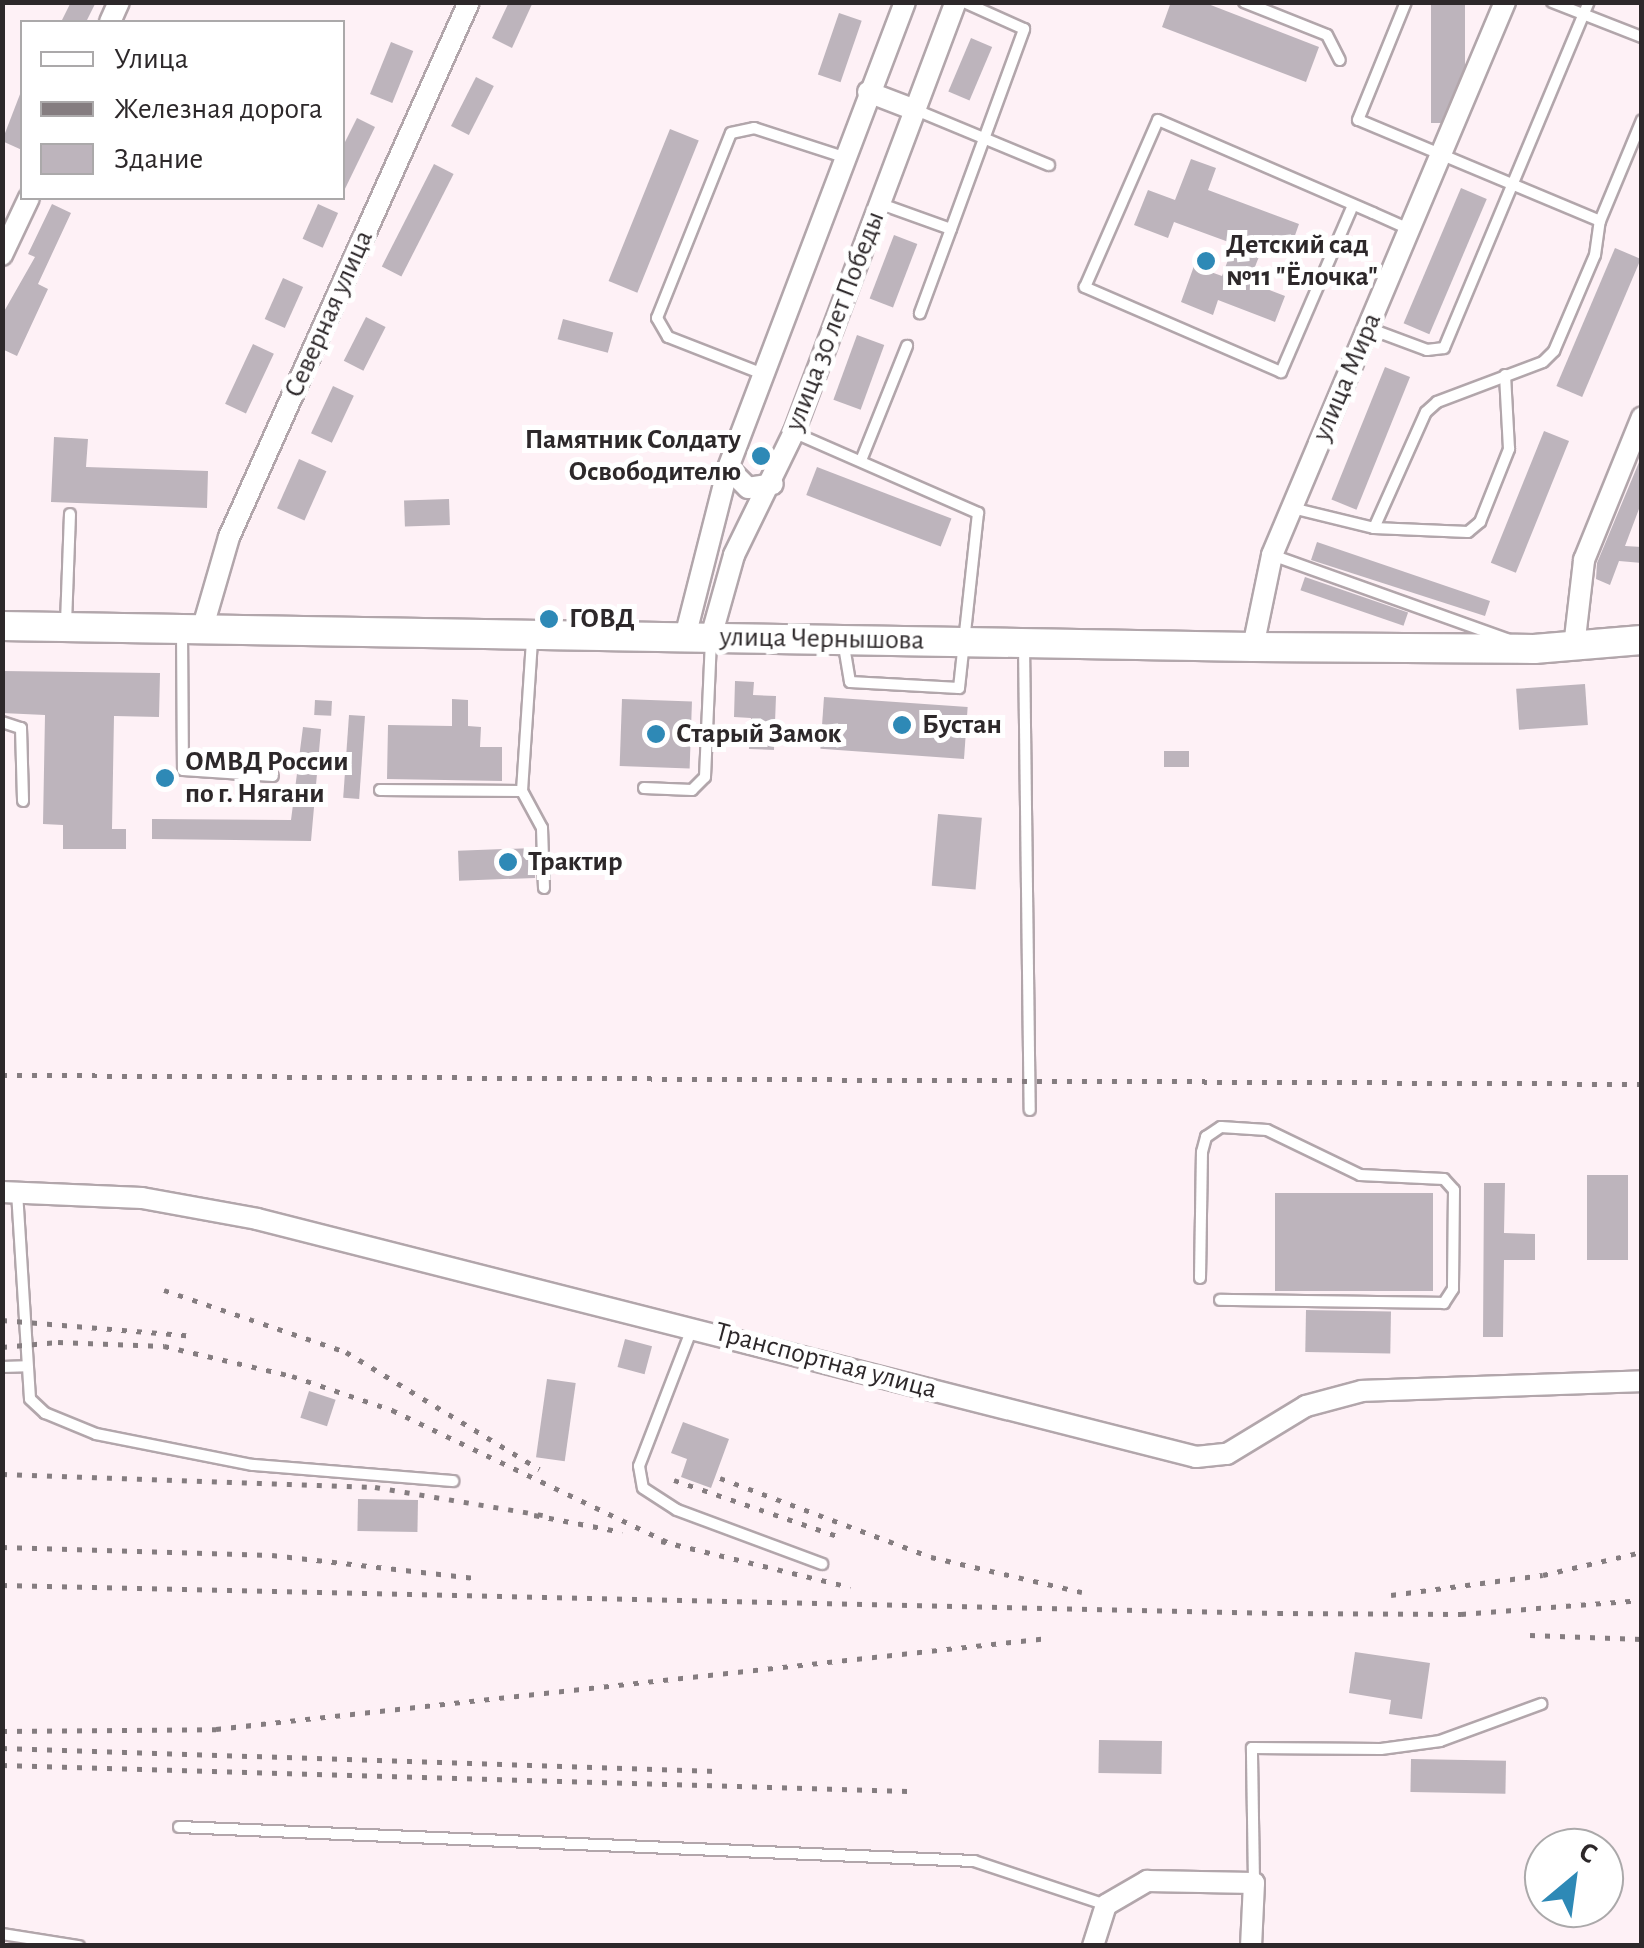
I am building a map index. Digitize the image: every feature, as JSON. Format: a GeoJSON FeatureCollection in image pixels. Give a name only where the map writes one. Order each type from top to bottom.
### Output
{"type":"FeatureCollection","features":[{"type":"Feature","properties":{"kind":"main road","name":"улица Чернышова"},"geometry":{"type":"LineString","coordinates":[[2,626],[1253,647],[1534,649],[1642,640]]}},
{"type":"Feature","properties":{"kind":"street","name":"Северная улица"},"geometry":{"type":"LineString","coordinates":[[192,630],[229,538],[469,2]]}},
{"type":"Feature","properties":{"kind":"street","name":"улица 30 лет Победы"},"geometry":{"type":"LineString","coordinates":[[698,637],[728,468],[905,2]]}},
{"type":"Feature","properties":{"kind":"street","name":"улица 30 лет Победы"},"geometry":{"type":"LineString","coordinates":[[698,637],[734,555],[773,484],[956,2]]}},
{"type":"Feature","properties":{"kind":"street","name":"улица Мира"},"geometry":{"type":"LineString","coordinates":[[1253,647],[1272,555],[1505,2]]}},
{"type":"Feature","properties":{"kind":"street"},"geometry":{"type":"LineString","coordinates":[[868,92],[915,110]]}},
{"type":"Feature","properties":{"kind":"street"},"geometry":{"type":"LineString","coordinates":[[2,255],[28,200]]}},
{"type":"Feature","properties":{"kind":"street"},"geometry":{"type":"LineString","coordinates":[[1574,647],[1584,560],[1642,417]]}},
{"type":"Feature","properties":{"kind":"street"},"geometry":{"type":"LineString","coordinates":[[728,468],[748,488],[773,484]]}},
{"type":"Feature","properties":{"kind":"street","name":"Транспортная улица"},"geometry":{"type":"LineString","coordinates":[[10,1192],[142,1198],[257,1218],[1196,1457],[1227,1454],[1306,1406],[1362,1391],[1642,1381]]}},
{"type":"Feature","properties":{"kind":"street"},"geometry":{"type":"LineString","coordinates":[[1093,1946],[1106,1905],[1147,1881],[1254,1884],[1251,1946]]}},
{"type":"Feature","properties":{"kind":"lane"},"geometry":{"type":"LineString","coordinates":[[920,313],[1024,29],[964,2]]}},
{"type":"Feature","properties":{"kind":"lane"},"geometry":{"type":"LineString","coordinates":[[1406,2],[1358,120],[1600,221]]}},
{"type":"Feature","properties":{"kind":"lane"},"geometry":{"type":"LineString","coordinates":[[1552,2],[1642,38]]}},
{"type":"Feature","properties":{"kind":"lane"},"geometry":{"type":"LineString","coordinates":[[1368,328],[1427,350],[1444,348],[1590,2]]}},
{"type":"Feature","properties":{"kind":"lane"},"geometry":{"type":"LineString","coordinates":[[1249,4],[1327,36],[1340,60]]}},
{"type":"Feature","properties":{"kind":"lane"},"geometry":{"type":"LineString","coordinates":[[915,110],[1049,165]]}},
{"type":"Feature","properties":{"kind":"lane"},"geometry":{"type":"LineString","coordinates":[[1353,204],[1281,372],[1085,286],[1158,120],[1353,204],[1409,229]]}},
{"type":"Feature","properties":{"kind":"lane"},"geometry":{"type":"LineString","coordinates":[[1374,528],[1426,412],[1543,362],[1554,351],[1595,254],[1600,221],[1642,120]]}},
{"type":"Feature","properties":{"kind":"lane"},"geometry":{"type":"LineString","coordinates":[[763,374],[668,337],[657,318],[731,133],[754,128],[844,157]]}},
{"type":"Feature","properties":{"kind":"lane"},"geometry":{"type":"LineString","coordinates":[[880,203],[951,229]]}},
{"type":"Feature","properties":{"kind":"lane"},"geometry":{"type":"LineString","coordinates":[[862,458],[907,346]]}},
{"type":"Feature","properties":{"kind":"lane"},"geometry":{"type":"LineString","coordinates":[[1292,508],[1374,528],[1454,533],[1480,522],[1509,449],[1505,375]]}},
{"type":"Feature","properties":{"kind":"lane"},"geometry":{"type":"LineString","coordinates":[[794,432],[862,458],[978,513],[959,688],[850,682],[843,640]]}},
{"type":"Feature","properties":{"kind":"lane"},"geometry":{"type":"LineString","coordinates":[[66,627],[70,514]]}},
{"type":"Feature","properties":{"kind":"lane"},"geometry":{"type":"LineString","coordinates":[[1272,555],[1534,649]]}},
{"type":"Feature","properties":{"kind":"lane"},"geometry":{"type":"LineString","coordinates":[[192,630],[183,770],[273,776]]}},
{"type":"Feature","properties":{"kind":"lane"},"geometry":{"type":"LineString","coordinates":[[532,632],[522,792],[542,828],[544,888]]}},
{"type":"Feature","properties":{"kind":"lane"},"geometry":{"type":"LineString","coordinates":[[644,788],[692,790],[705,777],[698,637]]}},
{"type":"Feature","properties":{"kind":"lane"},"geometry":{"type":"LineString","coordinates":[[1024,643],[1030,1110]]}},
{"type":"Feature","properties":{"kind":"lane"},"geometry":{"type":"LineString","coordinates":[[2,722],[21,728],[23,801]]}},
{"type":"Feature","properties":{"kind":"lane"},"geometry":{"type":"LineString","coordinates":[[380,790],[522,792]]}},
{"type":"Feature","properties":{"kind":"lane"},"geometry":{"type":"LineString","coordinates":[[1200,1278],[1202,1152],[1206,1136],[1220,1126],[1267,1130],[1360,1175],[1444,1179],[1454,1190],[1453,1289],[1444,1303],[1220,1300]]}},
{"type":"Feature","properties":{"kind":"lane"},"geometry":{"type":"LineString","coordinates":[[10,1192],[30,1398],[45,1413],[96,1434],[253,1465],[453,1480]]}},
{"type":"Feature","properties":{"kind":"lane"},"geometry":{"type":"LineString","coordinates":[[693,1326],[639,1466],[643,1488],[677,1510],[822,1564]]}},
{"type":"Feature","properties":{"kind":"lane"},"geometry":{"type":"LineString","coordinates":[[2,1368],[26,1366]]}},
{"type":"Feature","properties":{"kind":"lane"},"geometry":{"type":"LineString","coordinates":[[1254,1884],[1252,1748],[1382,1749],[1440,1741],[1541,1704]]}},
{"type":"Feature","properties":{"kind":"lane"},"geometry":{"type":"LineString","coordinates":[[179,1828],[974,1861],[1106,1905]]}},
{"type":"Feature","properties":{"kind":"lane"},"geometry":{"type":"LineString","coordinates":[[2,1934],[79,1946]]}},
{"type":"Feature","properties":{"kind":"building"},"geometry":{"type":"Polygon","coordinates":[[[71,2],[96,2],[87,20],[62,20],[71,2]]]}},
{"type":"Feature","properties":{"kind":"building"},"geometry":{"type":"Polygon","coordinates":[[[509,2],[533,2],[512,48],[492,38],[509,2]]]}},
{"type":"Feature","properties":{"kind":"building"},"geometry":{"type":"Polygon","coordinates":[[[1171,2],[1203,2],[1319,47],[1306,82],[1162,27],[1171,2]]]}},
{"type":"Feature","properties":{"kind":"building"},"geometry":{"type":"Polygon","coordinates":[[[1431,2],[1465,2],[1465,123],[1431,123],[1431,2]]]}},
{"type":"Feature","properties":{"kind":"building"},"geometry":{"type":"Polygon","coordinates":[[[839,13],[862,21],[841,82],[818,74],[839,13]]]}},
{"type":"Feature","properties":{"kind":"building"},"geometry":{"type":"Polygon","coordinates":[[[971,38],[992,47],[970,100],[948,91],[971,38]]]}},
{"type":"Feature","properties":{"kind":"building"},"geometry":{"type":"Polygon","coordinates":[[[391,42],[413,51],[392,103],[370,94],[391,42]]]}},
{"type":"Feature","properties":{"kind":"building"},"geometry":{"type":"Polygon","coordinates":[[[476,77],[494,86],[469,135],[451,126],[476,77]]]}},
{"type":"Feature","properties":{"kind":"building"},"geometry":{"type":"Polygon","coordinates":[[[20,94],[20,149],[2,141],[20,94]]]}},
{"type":"Feature","properties":{"kind":"building"},"geometry":{"type":"Polygon","coordinates":[[[357,118],[375,127],[345,189],[345,142],[357,118]]]}},
{"type":"Feature","properties":{"kind":"building"},"geometry":{"type":"Polygon","coordinates":[[[670,129],[699,141],[637,293],[609,281],[670,129]]]}},
{"type":"Feature","properties":{"kind":"building"},"geometry":{"type":"Polygon","coordinates":[[[1191,159],[1216,168],[1208,190],[1299,224],[1287,258],[1262,249],[1249,282],[1285,296],[1275,322],[1218,300],[1213,315],[1181,302],[1194,266],[1222,276],[1234,244],[1174,222],[1168,238],[1134,225],[1148,190],[1175,200],[1191,159]]]}},
{"type":"Feature","properties":{"kind":"building"},"geometry":{"type":"Polygon","coordinates":[[[434,164],[454,174],[401,276],[382,266],[434,164]]]}},
{"type":"Feature","properties":{"kind":"building"},"geometry":{"type":"Polygon","coordinates":[[[1461,188],[1487,199],[1429,334],[1404,323],[1461,188]]]}},
{"type":"Feature","properties":{"kind":"building"},"geometry":{"type":"Polygon","coordinates":[[[52,204],[71,213],[38,284],[48,289],[17,356],[2,349],[2,315],[35,257],[28,254],[52,204]]]}},
{"type":"Feature","properties":{"kind":"building"},"geometry":{"type":"Polygon","coordinates":[[[318,204],[338,213],[323,248],[303,239],[318,204]]]}},
{"type":"Feature","properties":{"kind":"building"},"geometry":{"type":"Polygon","coordinates":[[[894,235],[917,244],[893,307],[870,298],[894,235]]]}},
{"type":"Feature","properties":{"kind":"building"},"geometry":{"type":"Polygon","coordinates":[[[1615,248],[1641,259],[1582,397],[1556,386],[1615,248]]]}},
{"type":"Feature","properties":{"kind":"building"},"geometry":{"type":"Polygon","coordinates":[[[283,278],[303,287],[285,328],[265,319],[283,278]]]}},
{"type":"Feature","properties":{"kind":"building"},"geometry":{"type":"Polygon","coordinates":[[[366,317],[386,327],[363,371],[344,361],[366,317]]]}},
{"type":"Feature","properties":{"kind":"building"},"geometry":{"type":"Polygon","coordinates":[[[563,319],[613,332],[608,353],[558,339],[563,319]]]}},
{"type":"Feature","properties":{"kind":"building"},"geometry":{"type":"Polygon","coordinates":[[[857,335],[884,345],[861,410],[833,400],[857,335]]]}},
{"type":"Feature","properties":{"kind":"building"},"geometry":{"type":"Polygon","coordinates":[[[253,344],[274,354],[246,414],[225,404],[253,344]]]}},
{"type":"Feature","properties":{"kind":"building"},"geometry":{"type":"Polygon","coordinates":[[[1385,367],[1410,377],[1356,510],[1331,500],[1385,367]]]}},
{"type":"Feature","properties":{"kind":"building"},"geometry":{"type":"Polygon","coordinates":[[[333,386],[354,396],[332,443],[311,433],[333,386]]]}},
{"type":"Feature","properties":{"kind":"building"},"geometry":{"type":"Polygon","coordinates":[[[1544,431],[1569,441],[1516,573],[1491,563],[1544,431]]]}},
{"type":"Feature","properties":{"kind":"building"},"geometry":{"type":"Polygon","coordinates":[[[54,437],[88,439],[86,467],[208,471],[207,508],[51,502],[54,437]]]}},
{"type":"Feature","properties":{"kind":"building"},"geometry":{"type":"Polygon","coordinates":[[[1642,455],[1642,501],[1625,546],[1642,547],[1642,563],[1619,561],[1610,585],[1596,579],[1597,563],[1642,455]]]}},
{"type":"Feature","properties":{"kind":"building"},"geometry":{"type":"Polygon","coordinates":[[[299,459],[326,471],[304,521],[277,508],[299,459]]]}},
{"type":"Feature","properties":{"kind":"building"},"geometry":{"type":"Polygon","coordinates":[[[817,467],[951,519],[941,547],[806,495],[817,467]]]}},
{"type":"Feature","properties":{"kind":"building"},"geometry":{"type":"Polygon","coordinates":[[[449,499],[450,525],[405,527],[404,501],[449,499]]]}},
{"type":"Feature","properties":{"kind":"building"},"geometry":{"type":"Polygon","coordinates":[[[1317,542],[1490,601],[1485,616],[1311,560],[1317,542]]]}},
{"type":"Feature","properties":{"kind":"building"},"geometry":{"type":"Polygon","coordinates":[[[1305,577],[1408,612],[1404,626],[1300,590],[1305,577]]]}},
{"type":"Feature","properties":{"kind":"building"},"geometry":{"type":"Polygon","coordinates":[[[2,671],[160,673],[159,717],[114,716],[112,829],[126,829],[126,849],[63,849],[63,825],[43,824],[45,715],[2,713],[2,671]]]}},
{"type":"Feature","properties":{"kind":"building"},"geometry":{"type":"Polygon","coordinates":[[[735,681],[754,682],[753,695],[776,696],[774,750],[749,749],[751,718],[734,717],[735,681]]]}},
{"type":"Feature","properties":{"kind":"building"},"geometry":{"type":"Polygon","coordinates":[[[1585,684],[1588,725],[1519,730],[1516,689],[1585,684]]]}},
{"type":"Feature","properties":{"kind":"building"},"geometry":{"type":"Polygon","coordinates":[[[824,697],[968,707],[964,759],[820,749],[824,697]]]}},
{"type":"Feature","properties":{"kind":"building"},"geometry":{"type":"Polygon","coordinates":[[[452,699],[468,700],[468,726],[481,727],[480,747],[502,747],[502,781],[387,779],[388,725],[452,726],[452,699]]]}},
{"type":"Feature","properties":{"kind":"building","name":"Старый Замок"},"geometry":{"type":"Polygon","coordinates":[[[622,699],[692,701],[690,768],[620,766],[622,699]]]}},
{"type":"Feature","properties":{"kind":"building"},"geometry":{"type":"Polygon","coordinates":[[[315,700],[332,701],[331,716],[314,715],[315,700]]]}},
{"type":"Feature","properties":{"kind":"building"},"geometry":{"type":"Polygon","coordinates":[[[349,715],[365,716],[359,799],[343,798],[349,715]]]}},
{"type":"Feature","properties":{"kind":"building"},"geometry":{"type":"Polygon","coordinates":[[[303,727],[321,729],[311,841],[152,839],[152,819],[291,820],[303,727]]]}},
{"type":"Feature","properties":{"kind":"building"},"geometry":{"type":"Polygon","coordinates":[[[1164,751],[1189,751],[1189,767],[1164,767],[1164,751]]]}},
{"type":"Feature","properties":{"kind":"building"},"geometry":{"type":"Polygon","coordinates":[[[938,814],[982,818],[976,890],[932,886],[938,814]]]}},
{"type":"Feature","properties":{"kind":"building"},"geometry":{"type":"Polygon","coordinates":[[[534,848],[535,878],[459,881],[458,851],[534,848]]]}},
{"type":"Feature","properties":{"kind":"building"},"geometry":{"type":"Polygon","coordinates":[[[1587,1175],[1628,1175],[1628,1260],[1587,1260],[1587,1175]]]}},
{"type":"Feature","properties":{"kind":"building"},"geometry":{"type":"Polygon","coordinates":[[[1484,1183],[1505,1183],[1504,1233],[1535,1234],[1535,1260],[1504,1260],[1503,1337],[1483,1337],[1484,1183]]]}},
{"type":"Feature","properties":{"kind":"building"},"geometry":{"type":"Polygon","coordinates":[[[1275,1193],[1433,1193],[1433,1291],[1275,1291],[1275,1193]]]}},
{"type":"Feature","properties":{"kind":"building"},"geometry":{"type":"Polygon","coordinates":[[[1306,1310],[1391,1311],[1390,1353],[1305,1352],[1306,1310]]]}},
{"type":"Feature","properties":{"kind":"building"},"geometry":{"type":"Polygon","coordinates":[[[625,1339],[652,1346],[645,1374],[617,1367],[625,1339]]]}},
{"type":"Feature","properties":{"kind":"building"},"geometry":{"type":"Polygon","coordinates":[[[547,1379],[576,1383],[565,1461],[536,1457],[547,1379]]]}},
{"type":"Feature","properties":{"kind":"building"},"geometry":{"type":"Polygon","coordinates":[[[309,1391],[336,1400],[327,1426],[300,1418],[309,1391]]]}},
{"type":"Feature","properties":{"kind":"building"},"geometry":{"type":"Polygon","coordinates":[[[683,1422],[729,1439],[711,1488],[681,1477],[687,1459],[671,1453],[683,1422]]]}},
{"type":"Feature","properties":{"kind":"building"},"geometry":{"type":"Polygon","coordinates":[[[358,1499],[418,1500],[417,1532],[357,1531],[358,1499]]]}},
{"type":"Feature","properties":{"kind":"building"},"geometry":{"type":"Polygon","coordinates":[[[1355,1652],[1430,1663],[1422,1719],[1389,1714],[1391,1700],[1349,1693],[1355,1652]]]}},
{"type":"Feature","properties":{"kind":"building"},"geometry":{"type":"Polygon","coordinates":[[[1099,1740],[1162,1741],[1161,1774],[1098,1773],[1099,1740]]]}},
{"type":"Feature","properties":{"kind":"building"},"geometry":{"type":"Polygon","coordinates":[[[1411,1759],[1506,1761],[1505,1794],[1410,1792],[1411,1759]]]}},
{"type":"Feature","properties":{"kind":"railway"},"geometry":{"type":"LineString","coordinates":[[2,1075],[1642,1084]]}},
{"type":"Feature","properties":{"kind":"railway"},"geometry":{"type":"LineString","coordinates":[[164,1290],[346,1352],[539,1469]]}},
{"type":"Feature","properties":{"kind":"railway"},"geometry":{"type":"LineString","coordinates":[[2,1320],[186,1335]]}},
{"type":"Feature","properties":{"kind":"railway"},"geometry":{"type":"LineString","coordinates":[[2,1347],[58,1342],[164,1346],[292,1376],[392,1410],[674,1545]]}},
{"type":"Feature","properties":{"kind":"railway"},"geometry":{"type":"LineString","coordinates":[[2,1474],[375,1487],[548,1516]]}},
{"type":"Feature","properties":{"kind":"railway"},"geometry":{"type":"LineString","coordinates":[[720,1478],[931,1557],[1082,1592]]}},
{"type":"Feature","properties":{"kind":"railway"},"geometry":{"type":"LineString","coordinates":[[674,1480],[838,1536]]}},
{"type":"Feature","properties":{"kind":"railway"},"geometry":{"type":"LineString","coordinates":[[534,1515],[622,1532]]}},
{"type":"Feature","properties":{"kind":"railway"},"geometry":{"type":"LineString","coordinates":[[661,1541],[850,1587]]}},
{"type":"Feature","properties":{"kind":"railway"},"geometry":{"type":"LineString","coordinates":[[2,1547],[272,1555],[475,1578]]}},
{"type":"Feature","properties":{"kind":"railway"},"geometry":{"type":"LineString","coordinates":[[1391,1595],[1543,1575],[1642,1552]]}},
{"type":"Feature","properties":{"kind":"railway"},"geometry":{"type":"LineString","coordinates":[[2,1585],[1278,1613],[1461,1614],[1642,1600]]}},
{"type":"Feature","properties":{"kind":"railway"},"geometry":{"type":"LineString","coordinates":[[1530,1635],[1642,1639]]}},
{"type":"Feature","properties":{"kind":"railway"},"geometry":{"type":"LineString","coordinates":[[2,1731],[216,1729],[1048,1638]]}},
{"type":"Feature","properties":{"kind":"railway"},"geometry":{"type":"LineString","coordinates":[[2,1748],[717,1771]]}},
{"type":"Feature","properties":{"kind":"railway"},"geometry":{"type":"LineString","coordinates":[[2,1765],[908,1791]]}},
{"type":"Feature","properties":{"kind":"place","name":"Детский сад №11 \"Ёлочка\""},"geometry":{"type":"Point","coordinates":[1206,261]}},
{"type":"Feature","properties":{"kind":"place","name":"Памятник Солдату Освободителю"},"geometry":{"type":"Point","coordinates":[761,456]}},
{"type":"Feature","properties":{"kind":"place","name":"ГОВД"},"geometry":{"type":"Point","coordinates":[549,619]}},
{"type":"Feature","properties":{"kind":"place","name":"Бустан"},"geometry":{"type":"Point","coordinates":[902,725]}},
{"type":"Feature","properties":{"kind":"place","name":"Старый Замок"},"geometry":{"type":"Point","coordinates":[656,734]}},
{"type":"Feature","properties":{"kind":"place","name":"ОМВД России по г. Нягани"},"geometry":{"type":"Point","coordinates":[165,778]}},
{"type":"Feature","properties":{"kind":"place","name":"Трактир"},"geometry":{"type":"Point","coordinates":[508,862]}}]}
